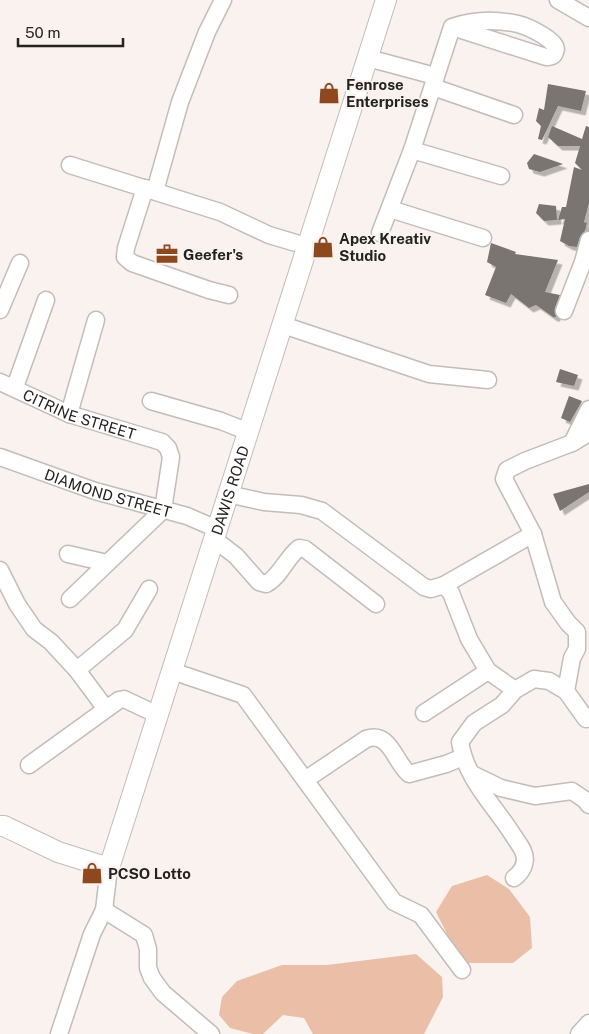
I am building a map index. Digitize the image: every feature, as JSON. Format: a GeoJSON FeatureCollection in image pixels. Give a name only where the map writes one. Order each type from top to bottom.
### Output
{"type":"FeatureCollection","features":[{"type":"Feature","properties":{"kind":"street"},"geometry":{"type":"LineString","coordinates":[[223,0],[207,32],[180,102],[150,190],[126,248],[125,257],[132,263],[209,290],[229,295]]}},
{"type":"Feature","properties":{"kind":"street","name":"DAWIS ROAD"},"geometry":{"type":"LineString","coordinates":[[109,868],[386,0]]}},
{"type":"Feature","properties":{"kind":"street"},"geometry":{"type":"LineString","coordinates":[[558,0],[589,18]]}},
{"type":"Feature","properties":{"kind":"street"},"geometry":{"type":"LineString","coordinates":[[478,20],[518,24],[532,28],[554,43],[555,53],[551,57],[546,57],[452,27],[478,20]]}},
{"type":"Feature","properties":{"kind":"street"},"geometry":{"type":"LineString","coordinates":[[380,232],[412,150],[452,27]]}},
{"type":"Feature","properties":{"kind":"street"},"geometry":{"type":"LineString","coordinates":[[368,58],[434,82],[514,115]]}},
{"type":"Feature","properties":{"kind":"street"},"geometry":{"type":"LineString","coordinates":[[412,150],[501,176]]}},
{"type":"Feature","properties":{"kind":"street"},"geometry":{"type":"LineString","coordinates":[[70,165],[220,212],[269,235],[306,246]]}},
{"type":"Feature","properties":{"kind":"street"},"geometry":{"type":"LineString","coordinates":[[390,209],[482,238]]}},
{"type":"Feature","properties":{"kind":"street"},"geometry":{"type":"LineString","coordinates":[[564,310],[583,262],[589,240]]}},
{"type":"Feature","properties":{"kind":"street"},"geometry":{"type":"LineString","coordinates":[[0,310],[20,263]]}},
{"type":"Feature","properties":{"kind":"street"},"geometry":{"type":"LineString","coordinates":[[7,384],[46,300]]}},
{"type":"Feature","properties":{"kind":"street"},"geometry":{"type":"LineString","coordinates":[[69,414],[96,320]]}},
{"type":"Feature","properties":{"kind":"street"},"geometry":{"type":"LineString","coordinates":[[283,325],[429,374],[488,380]]}},
{"type":"Feature","properties":{"kind":"street","name":"CITRINE STREET"},"geometry":{"type":"LineString","coordinates":[[7,384],[69,414],[162,442],[168,448],[171,457],[163,510]]}},
{"type":"Feature","properties":{"kind":"street"},"geometry":{"type":"LineString","coordinates":[[151,401],[221,421],[248,432]]}},
{"type":"Feature","properties":{"kind":"street"},"geometry":{"type":"LineString","coordinates":[[572,443],[589,409]]}},
{"type":"Feature","properties":{"kind":"street"},"geometry":{"type":"LineString","coordinates":[[566,691],[572,658],[577,649],[577,632],[553,602],[533,534],[504,479],[507,470],[572,443],[589,433]]}},
{"type":"Feature","properties":{"kind":"street","name":"DIAMOND STREET"},"geometry":{"type":"LineString","coordinates":[[0,457],[95,491],[187,516],[215,534],[260,582],[266,584],[272,581],[293,553],[299,548],[305,550],[376,604]]}},
{"type":"Feature","properties":{"kind":"street"},"geometry":{"type":"LineString","coordinates":[[228,494],[264,502],[301,505],[322,511],[424,587],[432,589],[444,585],[533,534]]}},
{"type":"Feature","properties":{"kind":"street"},"geometry":{"type":"LineString","coordinates":[[70,598],[163,510]]}},
{"type":"Feature","properties":{"kind":"street"},"geometry":{"type":"LineString","coordinates":[[68,554],[107,563]]}},
{"type":"Feature","properties":{"kind":"street"},"geometry":{"type":"LineString","coordinates":[[0,570],[17,604],[34,629],[50,642],[77,670],[106,709]]}},
{"type":"Feature","properties":{"kind":"street"},"geometry":{"type":"LineString","coordinates":[[444,585],[451,593],[469,639],[488,671],[515,690]]}},
{"type":"Feature","properties":{"kind":"street"},"geometry":{"type":"LineString","coordinates":[[77,670],[125,630],[149,589]]}},
{"type":"Feature","properties":{"kind":"street"},"geometry":{"type":"LineString","coordinates":[[172,671],[243,695],[394,902],[421,915],[462,970]]}},
{"type":"Feature","properties":{"kind":"street"},"geometry":{"type":"LineString","coordinates":[[424,713],[488,671]]}},
{"type":"Feature","properties":{"kind":"street"},"geometry":{"type":"LineString","coordinates":[[514,878],[521,872],[525,864],[524,852],[504,820],[480,789],[463,757],[460,742],[474,723],[502,705],[515,690],[534,679],[549,681],[566,691],[586,719]]}},
{"type":"Feature","properties":{"kind":"street"},"geometry":{"type":"LineString","coordinates":[[29,765],[119,700],[124,699],[158,715]]}},
{"type":"Feature","properties":{"kind":"street"},"geometry":{"type":"LineString","coordinates":[[305,780],[371,737],[378,738],[393,750],[404,770],[409,774],[446,764],[463,757]]}},
{"type":"Feature","properties":{"kind":"street"},"geometry":{"type":"LineString","coordinates":[[472,774],[501,788],[535,796],[572,791],[589,805]]}},
{"type":"Feature","properties":{"kind":"street"},"geometry":{"type":"LineString","coordinates":[[0,826],[4,826],[58,852],[109,868],[104,910],[92,934],[59,1034]]}},
{"type":"Feature","properties":{"kind":"street"},"geometry":{"type":"LineString","coordinates":[[104,910],[144,935],[148,949],[148,968],[152,978],[163,993],[212,1034]]}},
{"type":"Feature","properties":{"kind":"street"},"geometry":{"type":"LineString","coordinates":[[579,1034],[589,1022]]}},
{"type":"Feature","properties":{"kind":"shaded area"},"geometry":{"type":"Polygon","coordinates":[[[487,875],[509,889],[530,917],[532,948],[513,963],[467,963],[447,934],[436,912],[452,886],[487,875]]]}},
{"type":"Feature","properties":{"kind":"shaded area"},"geometry":{"type":"Polygon","coordinates":[[[416,954],[442,977],[443,997],[424,1034],[313,1034],[304,1018],[283,1015],[263,1034],[253,1034],[230,1028],[219,1015],[222,997],[237,981],[282,965],[327,965],[416,954]]]}},
{"type":"Feature","properties":{"kind":"building"},"geometry":{"type":"Polygon","coordinates":[[[548,84],[586,91],[581,111],[558,106],[542,140],[538,139],[541,126],[536,121],[539,108],[544,110],[548,84]]]}},
{"type":"Feature","properties":{"kind":"building"},"geometry":{"type":"Polygon","coordinates":[[[552,126],[582,139],[586,126],[589,127],[589,203],[584,222],[587,223],[577,247],[569,246],[560,241],[565,219],[558,220],[562,207],[566,207],[574,167],[582,170],[575,163],[580,146],[558,146],[548,137],[552,126]]]}},
{"type":"Feature","properties":{"kind":"building"},"geometry":{"type":"Polygon","coordinates":[[[534,154],[563,164],[540,172],[529,169],[527,163],[534,154]]]}},
{"type":"Feature","properties":{"kind":"building"},"geometry":{"type":"Polygon","coordinates":[[[539,204],[556,206],[557,220],[544,221],[536,213],[539,204]]]}},
{"type":"Feature","properties":{"kind":"building"},"geometry":{"type":"Polygon","coordinates":[[[491,243],[516,252],[515,254],[558,260],[545,292],[560,295],[555,308],[556,317],[553,317],[536,305],[529,308],[511,294],[506,303],[485,295],[496,267],[487,262],[491,243]]]}},
{"type":"Feature","properties":{"kind":"building"},"geometry":{"type":"Polygon","coordinates":[[[560,369],[578,375],[574,386],[556,382],[560,369]]]}},
{"type":"Feature","properties":{"kind":"building"},"geometry":{"type":"Polygon","coordinates":[[[569,396],[582,401],[570,422],[561,418],[569,396]]]}},
{"type":"Feature","properties":{"kind":"building"},"geometry":{"type":"Polygon","coordinates":[[[589,484],[589,492],[560,511],[553,494],[589,484]]]}},
{"type":"Feature","properties":{"kind":"place","name":"Fenrose Enterprises"},"geometry":{"type":"Point","coordinates":[329,93]}},
{"type":"Feature","properties":{"kind":"place","name":"Apex Kreativ Studio"},"geometry":{"type":"Point","coordinates":[323,247]}},
{"type":"Feature","properties":{"kind":"place","name":"Geefer's"},"geometry":{"type":"Point","coordinates":[167,254]}},
{"type":"Feature","properties":{"kind":"place","name":"PCSO Lotto"},"geometry":{"type":"Point","coordinates":[92,873]}}]}
